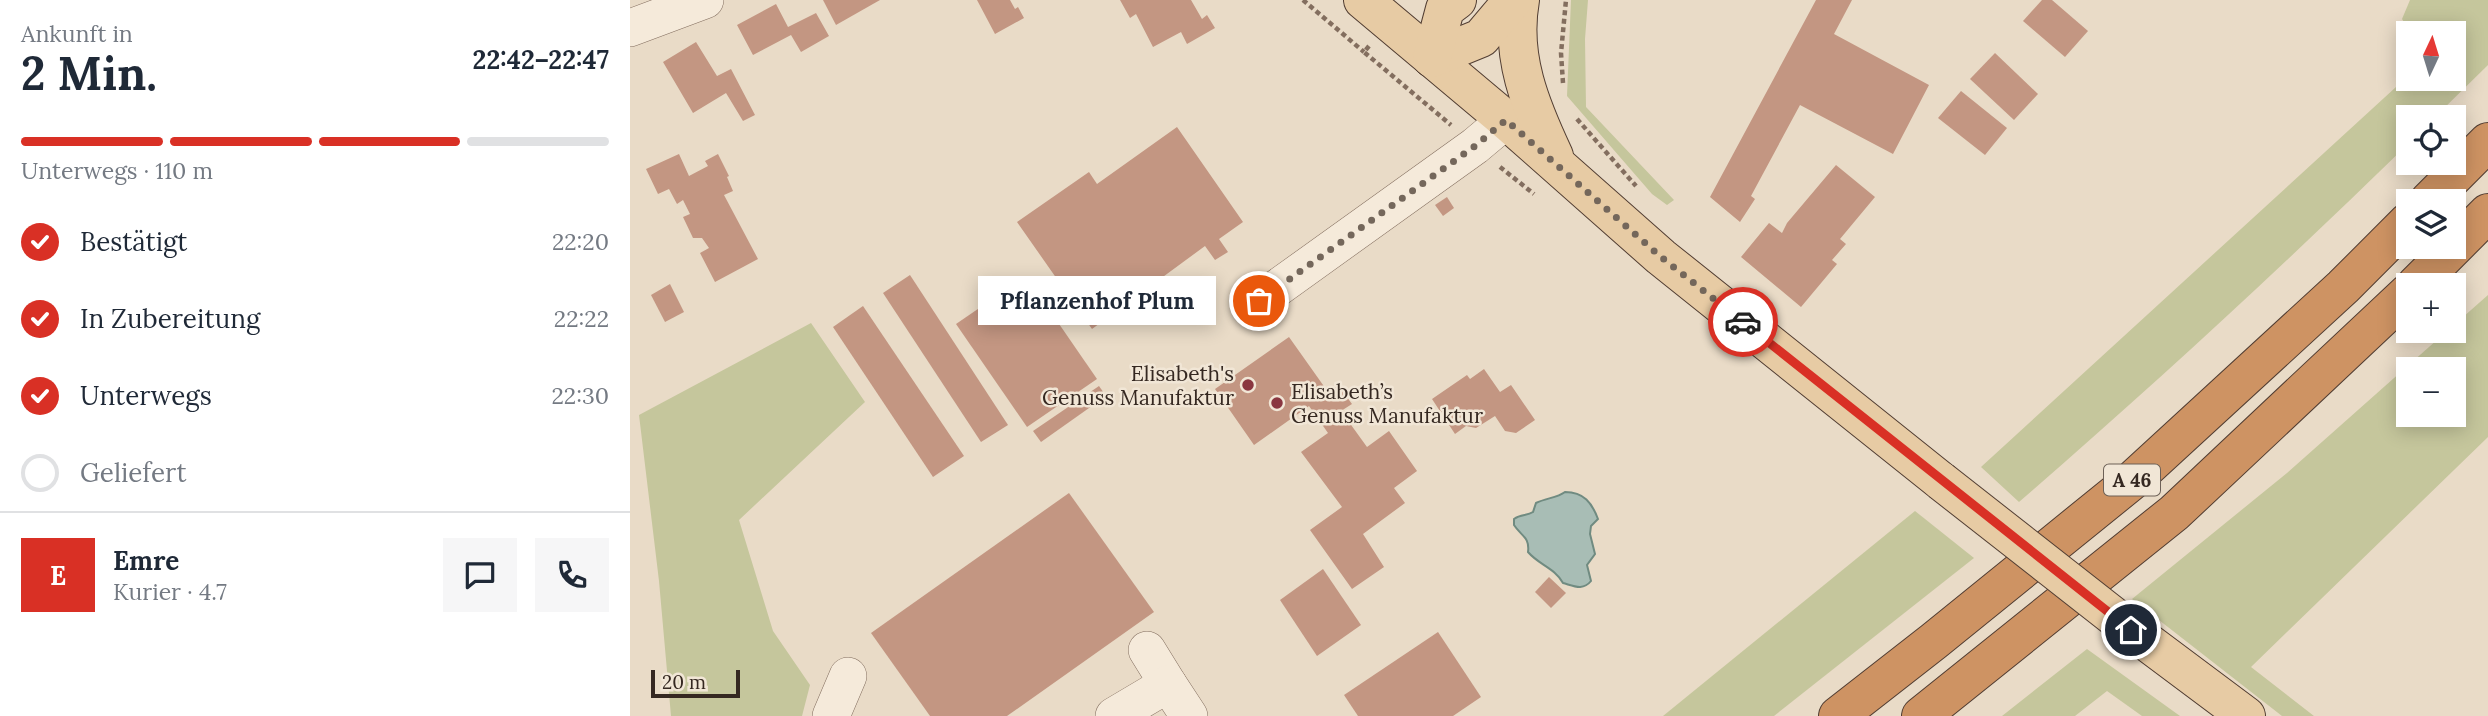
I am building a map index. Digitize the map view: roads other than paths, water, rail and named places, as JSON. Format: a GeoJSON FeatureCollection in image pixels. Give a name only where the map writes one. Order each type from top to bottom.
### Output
{"type":"FeatureCollection","features":[{"type":"Feature","properties":{"kind":"highway"},"geometry":{"type":"LineString","coordinates":[[2440,189],[2488,142]]}},
{"type":"Feature","properties":{"kind":"highway"},"geometry":{"type":"LineString","coordinates":[[2428,273],[2488,213]]}},
{"type":"Feature","properties":{"kind":"highway","name":"A 46"},"geometry":{"type":"LineString","coordinates":[[1838,716],[2134,479],[2343,287],[2396,234]]}},
{"type":"Feature","properties":{"kind":"highway","name":"A 46"},"geometry":{"type":"LineString","coordinates":[[1920,716],[2174,513],[2396,304]]}},
{"type":"Feature","properties":{"kind":"main road"},"geometry":{"type":"LineString","coordinates":[[1363,0],[1506,120],[1661,257],[1941,481],[2246,716]]}},
{"type":"Feature","properties":{"kind":"main road"},"geometry":{"type":"LineString","coordinates":[[1432,58],[1446,9],[1457,0]]}},
{"type":"Feature","properties":{"kind":"main road"},"geometry":{"type":"LineString","coordinates":[[1432,58],[1481,38],[1513,0]]}},
{"type":"Feature","properties":{"kind":"main road"},"geometry":{"type":"LineString","coordinates":[[1520,0],[1516,23],[1518,54],[1526,90],[1560,167]]}},
{"type":"Feature","properties":{"kind":"street"},"geometry":{"type":"LineString","coordinates":[[630,28],[705,0]]}},
{"type":"Feature","properties":{"kind":"street"},"geometry":{"type":"LineString","coordinates":[[1259,301],[1475,146],[1506,120]]}},
{"type":"Feature","properties":{"kind":"street"},"geometry":{"type":"LineString","coordinates":[[1147,650],[1189,716]]}},
{"type":"Feature","properties":{"kind":"street"},"geometry":{"type":"LineString","coordinates":[[831,716],[848,676]]}},
{"type":"Feature","properties":{"kind":"street"},"geometry":{"type":"LineString","coordinates":[[1114,716],[1168,684]]}},
{"type":"Feature","properties":{"kind":"place","name":"Pflanzenhof Plum"},"geometry":{"type":"Point","coordinates":[1259,301]}},
{"type":"Feature","properties":{"kind":"place","name":"Elisabeth's Genuss Manufaktur"},"geometry":{"type":"Point","coordinates":[1248,385]}},
{"type":"Feature","properties":{"kind":"place","name":"Elisabeth’s Genuss Manufaktur"},"geometry":{"type":"Point","coordinates":[1277,403]}}]}
